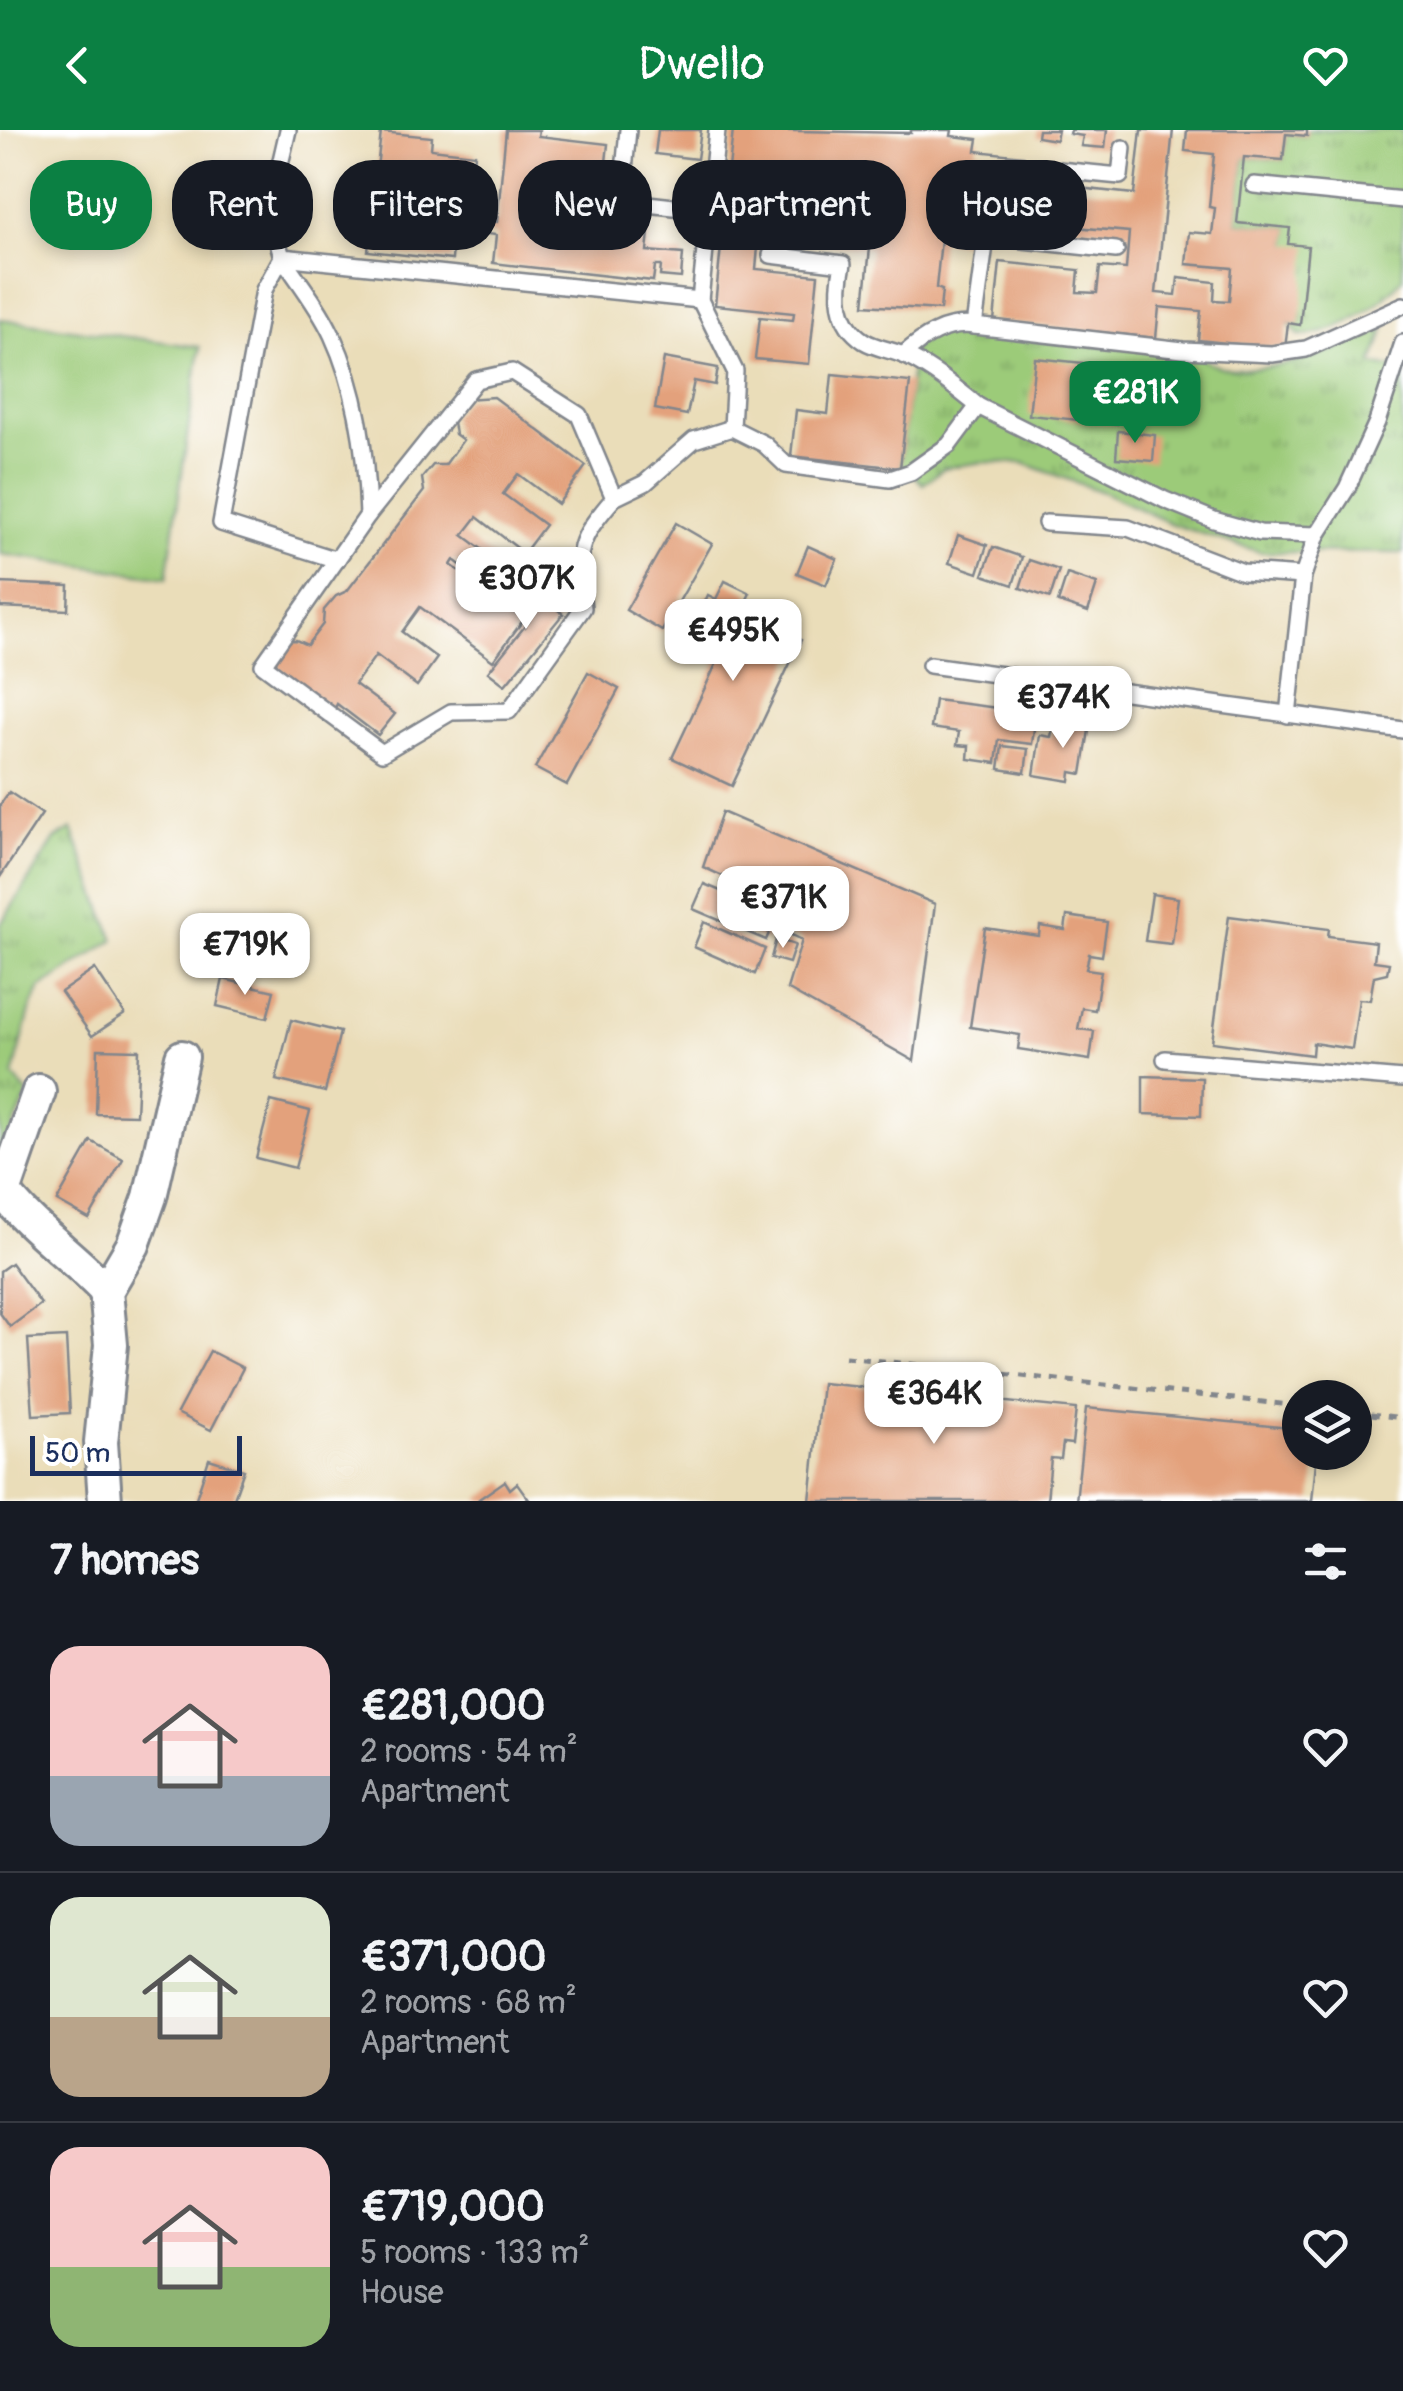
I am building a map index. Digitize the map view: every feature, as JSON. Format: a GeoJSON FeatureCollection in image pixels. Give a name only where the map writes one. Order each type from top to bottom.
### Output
{"type":"FeatureCollection","features":[{"type":"Feature","properties":{"kind":"street"},"geometry":{"type":"LineString","coordinates":[[105,1501],[102,1442],[112,1345],[106,1290],[133,1245],[150,1197],[182,1058]]}},
{"type":"Feature","properties":{"kind":"street"},"geometry":{"type":"LineString","coordinates":[[39,1091],[2,1190],[22,1216],[106,1290]]}},
{"type":"Feature","properties":{"kind":"lane"},"geometry":{"type":"LineString","coordinates":[[288,130],[269,212],[282,256],[331,334],[353,393],[366,465],[368,515]]}},
{"type":"Feature","properties":{"kind":"lane"},"geometry":{"type":"LineString","coordinates":[[628,130],[621,201],[672,207]]}},
{"type":"Feature","properties":{"kind":"lane"},"geometry":{"type":"LineString","coordinates":[[715,160],[718,130]]}},
{"type":"Feature","properties":{"kind":"lane"},"geometry":{"type":"LineString","coordinates":[[1087,172],[1120,176],[1124,148]]}},
{"type":"Feature","properties":{"kind":"lane"},"geometry":{"type":"LineString","coordinates":[[1254,185],[1403,200]]}},
{"type":"Feature","properties":{"kind":"lane"},"geometry":{"type":"LineString","coordinates":[[1087,247],[1116,250]]}},
{"type":"Feature","properties":{"kind":"lane"},"geometry":{"type":"LineString","coordinates":[[705,250],[700,300],[735,371],[732,428]]}},
{"type":"Feature","properties":{"kind":"lane"},"geometry":{"type":"LineString","coordinates":[[974,326],[983,250]]}},
{"type":"Feature","properties":{"kind":"lane"},"geometry":{"type":"LineString","coordinates":[[282,256],[700,300]]}},
{"type":"Feature","properties":{"kind":"lane"},"geometry":{"type":"LineString","coordinates":[[282,256],[264,290],[222,523],[337,560]]}},
{"type":"Feature","properties":{"kind":"lane"},"geometry":{"type":"LineString","coordinates":[[771,256],[844,264],[838,287],[841,311],[852,330],[864,340],[939,374],[978,406],[1165,500],[1214,520],[1260,533],[1317,535]]}},
{"type":"Feature","properties":{"kind":"lane"},"geometry":{"type":"LineString","coordinates":[[903,355],[924,336],[960,324],[1183,350],[1272,354],[1306,349],[1403,305]]}},
{"type":"Feature","properties":{"kind":"lane"},"geometry":{"type":"LineString","coordinates":[[1288,715],[1303,576],[1317,535],[1346,488],[1377,422],[1403,344]]}},
{"type":"Feature","properties":{"kind":"lane"},"geometry":{"type":"LineString","coordinates":[[614,498],[579,415],[512,372],[476,380],[368,515],[263,665],[382,753],[451,712],[509,711],[583,608],[578,561],[587,530],[614,498],[645,483],[694,440],[732,428],[764,444],[786,465],[890,478],[911,472],[949,446],[978,406]]}},
{"type":"Feature","properties":{"kind":"lane"},"geometry":{"type":"LineString","coordinates":[[1046,523],[1128,528],[1243,572],[1303,576]]}},
{"type":"Feature","properties":{"kind":"lane"},"geometry":{"type":"LineString","coordinates":[[930,665],[1403,730]]}},
{"type":"Feature","properties":{"kind":"lane"},"geometry":{"type":"LineString","coordinates":[[1165,1059],[1403,1079]]}},
{"type":"Feature","properties":{"kind":"path"},"geometry":{"type":"LineString","coordinates":[[845,1357],[1282,1404]]}},
{"type":"Feature","properties":{"kind":"path"},"geometry":{"type":"LineString","coordinates":[[1372,1414],[1403,1418]]}},
{"type":"Feature","properties":{"kind":"green space"},"geometry":{"type":"Polygon","coordinates":[[[1307,130],[1403,130],[1403,278],[1356,318],[1328,331],[1299,335],[1288,323],[1299,325],[1289,228],[1237,223],[1244,157],[1283,160],[1286,134],[1306,136],[1307,130]]]}},
{"type":"Feature","properties":{"kind":"green space"},"geometry":{"type":"Polygon","coordinates":[[[0,319],[200,347],[167,578],[0,554],[0,319]]]}},
{"type":"Feature","properties":{"kind":"green space"},"geometry":{"type":"Polygon","coordinates":[[[916,326],[1196,355],[1221,367],[1246,369],[1307,359],[1385,329],[1372,365],[1403,368],[1403,553],[1260,552],[1172,524],[1105,493],[1023,463],[983,462],[944,468],[923,484],[911,472],[900,469],[916,326]]]}},
{"type":"Feature","properties":{"kind":"green space"},"geometry":{"type":"Polygon","coordinates":[[[72,829],[114,940],[40,988],[13,1076],[28,1094],[0,1159],[0,925],[55,839],[72,829]]]}},
{"type":"Feature","properties":{"kind":"building"},"geometry":{"type":"Polygon","coordinates":[[[506,130],[539,130],[538,136],[608,144],[606,160],[518,160],[518,250],[647,250],[683,254],[681,278],[660,276],[661,266],[655,266],[653,281],[493,263],[494,250],[498,250],[506,130]]]}},
{"type":"Feature","properties":{"kind":"building"},"geometry":{"type":"Polygon","coordinates":[[[658,130],[701,130],[697,159],[655,154],[658,130]]]}},
{"type":"Feature","properties":{"kind":"building"},"geometry":{"type":"Polygon","coordinates":[[[733,130],[952,130],[951,136],[978,139],[976,151],[1024,156],[1024,160],[926,160],[926,250],[940,250],[936,288],[942,290],[940,310],[864,305],[870,250],[906,250],[906,160],[730,160],[733,130]]]}},
{"type":"Feature","properties":{"kind":"building"},"geometry":{"type":"Polygon","coordinates":[[[1038,130],[1058,130],[1056,140],[1037,137],[1038,130]]]}},
{"type":"Feature","properties":{"kind":"building"},"geometry":{"type":"Polygon","coordinates":[[[1071,130],[1107,130],[1105,148],[1081,146],[1083,136],[1070,134],[1071,130]]]}},
{"type":"Feature","properties":{"kind":"building"},"geometry":{"type":"Polygon","coordinates":[[[1141,130],[1173,130],[1156,293],[1176,295],[1178,278],[1215,282],[1214,300],[1229,301],[1232,268],[1186,264],[1189,232],[1212,234],[1215,208],[1209,207],[1214,154],[1185,151],[1187,130],[1307,130],[1307,136],[1286,134],[1283,160],[1244,157],[1237,223],[1290,228],[1288,244],[1308,246],[1300,325],[1288,323],[1285,349],[1198,340],[1201,311],[1159,307],[1156,338],[994,321],[1000,262],[1079,270],[1077,292],[1097,293],[1100,267],[1126,269],[1129,232],[1087,228],[1087,189],[1134,194],[1141,130]]]}},
{"type":"Feature","properties":{"kind":"building"},"geometry":{"type":"Polygon","coordinates":[[[381,132],[432,137],[431,149],[475,154],[474,160],[378,160],[381,132]]]}},
{"type":"Feature","properties":{"kind":"building"},"geometry":{"type":"Polygon","coordinates":[[[368,250],[453,250],[452,260],[368,250]]]}},
{"type":"Feature","properties":{"kind":"building"},"geometry":{"type":"Polygon","coordinates":[[[721,250],[758,250],[756,269],[818,275],[809,364],[755,359],[760,317],[793,320],[794,313],[715,305],[721,250]]]}},
{"type":"Feature","properties":{"kind":"building"},"geometry":{"type":"Polygon","coordinates":[[[664,358],[718,368],[715,385],[694,381],[687,415],[655,409],[664,358]]]}},
{"type":"Feature","properties":{"kind":"building"},"geometry":{"type":"Polygon","coordinates":[[[1035,358],[1123,367],[1117,424],[1029,415],[1035,358]]]}},
{"type":"Feature","properties":{"kind":"building"},"geometry":{"type":"Polygon","coordinates":[[[832,374],[910,382],[900,468],[791,456],[796,410],[828,414],[832,374]]]}},
{"type":"Feature","properties":{"kind":"building"},"geometry":{"type":"Polygon","coordinates":[[[494,397],[586,466],[558,504],[518,474],[503,494],[545,525],[524,553],[477,517],[463,535],[511,571],[495,592],[454,560],[451,565],[524,619],[493,661],[420,607],[402,632],[437,658],[417,686],[376,655],[355,684],[395,714],[378,735],[337,704],[334,710],[278,668],[275,659],[285,641],[307,645],[323,624],[324,610],[336,596],[347,591],[424,491],[422,478],[433,465],[445,465],[463,440],[455,434],[452,416],[466,399],[494,397]]]}},
{"type":"Feature","properties":{"kind":"building"},"geometry":{"type":"Polygon","coordinates":[[[1118,431],[1155,435],[1153,461],[1116,458],[1118,431]]]}},
{"type":"Feature","properties":{"kind":"building"},"geometry":{"type":"Polygon","coordinates":[[[676,523],[712,544],[662,631],[626,610],[676,523]]]}},
{"type":"Feature","properties":{"kind":"building"},"geometry":{"type":"Polygon","coordinates":[[[958,535],[987,545],[978,573],[949,563],[958,535]]]}},
{"type":"Feature","properties":{"kind":"building"},"geometry":{"type":"Polygon","coordinates":[[[808,546],[837,559],[826,585],[797,573],[808,546]]]}},
{"type":"Feature","properties":{"kind":"building"},"geometry":{"type":"Polygon","coordinates":[[[993,547],[1022,557],[1013,585],[983,575],[993,547]]]}},
{"type":"Feature","properties":{"kind":"building"},"geometry":{"type":"Polygon","coordinates":[[[1029,560],[1059,570],[1050,598],[1020,588],[1029,560]]]}},
{"type":"Feature","properties":{"kind":"building"},"geometry":{"type":"Polygon","coordinates":[[[1067,574],[1097,584],[1088,612],[1058,602],[1067,574]]]}},
{"type":"Feature","properties":{"kind":"building"},"geometry":{"type":"Polygon","coordinates":[[[725,581],[750,593],[741,612],[801,640],[732,786],[672,758],[717,662],[684,647],[708,595],[716,599],[725,581]]]}},
{"type":"Feature","properties":{"kind":"building"},"geometry":{"type":"Polygon","coordinates":[[[0,583],[69,586],[68,610],[0,607],[0,583]]]}},
{"type":"Feature","properties":{"kind":"building"},"geometry":{"type":"Polygon","coordinates":[[[525,583],[563,614],[505,685],[488,672],[529,621],[508,604],[525,583]]]}},
{"type":"Feature","properties":{"kind":"building"},"geometry":{"type":"Polygon","coordinates":[[[588,672],[619,689],[567,785],[535,768],[588,672]]]}},
{"type":"Feature","properties":{"kind":"building"},"geometry":{"type":"Polygon","coordinates":[[[935,700],[1036,713],[1032,744],[999,740],[996,763],[968,759],[969,746],[957,745],[959,732],[931,728],[935,700]]]}},
{"type":"Feature","properties":{"kind":"building"},"geometry":{"type":"Polygon","coordinates":[[[1054,719],[1090,724],[1082,774],[1071,772],[1070,781],[1034,775],[1040,735],[1051,737],[1054,719]]]}},
{"type":"Feature","properties":{"kind":"building"},"geometry":{"type":"Polygon","coordinates":[[[1002,746],[1028,749],[1025,773],[999,769],[1002,746]]]}},
{"type":"Feature","properties":{"kind":"building"},"geometry":{"type":"Polygon","coordinates":[[[9,792],[42,814],[0,877],[0,805],[9,792]]]}},
{"type":"Feature","properties":{"kind":"building"},"geometry":{"type":"Polygon","coordinates":[[[722,812],[935,904],[914,1061],[787,989],[802,940],[781,930],[789,907],[703,867],[722,812]]]}},
{"type":"Feature","properties":{"kind":"building"},"geometry":{"type":"Polygon","coordinates":[[[704,884],[777,915],[766,940],[693,909],[704,884]]]}},
{"type":"Feature","properties":{"kind":"building"},"geometry":{"type":"Polygon","coordinates":[[[1152,894],[1178,898],[1172,944],[1145,941],[1152,894]]]}},
{"type":"Feature","properties":{"kind":"building"},"geometry":{"type":"Polygon","coordinates":[[[1067,916],[1107,922],[1102,956],[1089,954],[1086,969],[1101,971],[1095,1010],[1082,1008],[1078,1029],[1094,1031],[1090,1060],[1018,1049],[1020,1035],[970,1027],[985,928],[1039,936],[1040,926],[1065,930],[1067,916]]]}},
{"type":"Feature","properties":{"kind":"building"},"geometry":{"type":"Polygon","coordinates":[[[1229,916],[1329,929],[1328,936],[1376,942],[1374,961],[1389,963],[1387,973],[1374,976],[1370,1000],[1359,999],[1352,1049],[1313,1043],[1312,1055],[1212,1042],[1229,916]]]}},
{"type":"Feature","properties":{"kind":"building"},"geometry":{"type":"Polygon","coordinates":[[[704,922],[765,949],[755,974],[694,947],[704,922]]]}},
{"type":"Feature","properties":{"kind":"building"},"geometry":{"type":"Polygon","coordinates":[[[776,939],[795,945],[789,963],[771,958],[776,939]]]}},
{"type":"Feature","properties":{"kind":"building"},"geometry":{"type":"Polygon","coordinates":[[[95,969],[125,1014],[92,1036],[61,992],[95,969]]]}},
{"type":"Feature","properties":{"kind":"building"},"geometry":{"type":"Polygon","coordinates":[[[223,979],[274,991],[267,1018],[217,1006],[223,979]]]}},
{"type":"Feature","properties":{"kind":"building"},"geometry":{"type":"Polygon","coordinates":[[[291,1020],[340,1032],[325,1092],[276,1080],[291,1020]]]}},
{"type":"Feature","properties":{"kind":"building"},"geometry":{"type":"Polygon","coordinates":[[[98,1049],[139,1050],[136,1115],[96,1114],[98,1049]]]}},
{"type":"Feature","properties":{"kind":"building"},"geometry":{"type":"Polygon","coordinates":[[[1143,1076],[1202,1078],[1201,1116],[1143,1114],[1143,1076]]]}},
{"type":"Feature","properties":{"kind":"building"},"geometry":{"type":"Polygon","coordinates":[[[271,1101],[310,1111],[295,1168],[256,1158],[271,1101]]]}},
{"type":"Feature","properties":{"kind":"building"},"geometry":{"type":"Polygon","coordinates":[[[91,1141],[123,1159],[89,1219],[57,1201],[91,1141]]]}},
{"type":"Feature","properties":{"kind":"building"},"geometry":{"type":"Polygon","coordinates":[[[11,1263],[41,1304],[10,1327],[0,1313],[0,1271],[11,1263]]]}},
{"type":"Feature","properties":{"kind":"building"},"geometry":{"type":"Polygon","coordinates":[[[66,1337],[70,1413],[33,1415],[28,1339],[66,1337]]]}},
{"type":"Feature","properties":{"kind":"building"},"geometry":{"type":"Polygon","coordinates":[[[210,1351],[243,1368],[211,1430],[177,1413],[210,1351]]]}},
{"type":"Feature","properties":{"kind":"building"},"geometry":{"type":"Polygon","coordinates":[[[822,1383],[1076,1409],[1072,1444],[1063,1443],[1061,1459],[1051,1458],[1047,1501],[810,1501],[822,1383]]]}},
{"type":"Feature","properties":{"kind":"building"},"geometry":{"type":"Polygon","coordinates":[[[1086,1408],[1282,1427],[1282,1470],[1315,1470],[1312,1501],[1076,1501],[1086,1408]]]}},
{"type":"Feature","properties":{"kind":"building"},"geometry":{"type":"Polygon","coordinates":[[[209,1459],[244,1470],[233,1501],[195,1501],[209,1459]]]}},
{"type":"Feature","properties":{"kind":"building"},"geometry":{"type":"Polygon","coordinates":[[[505,1481],[510,1489],[517,1483],[530,1501],[479,1499],[505,1481]]]}}]}
